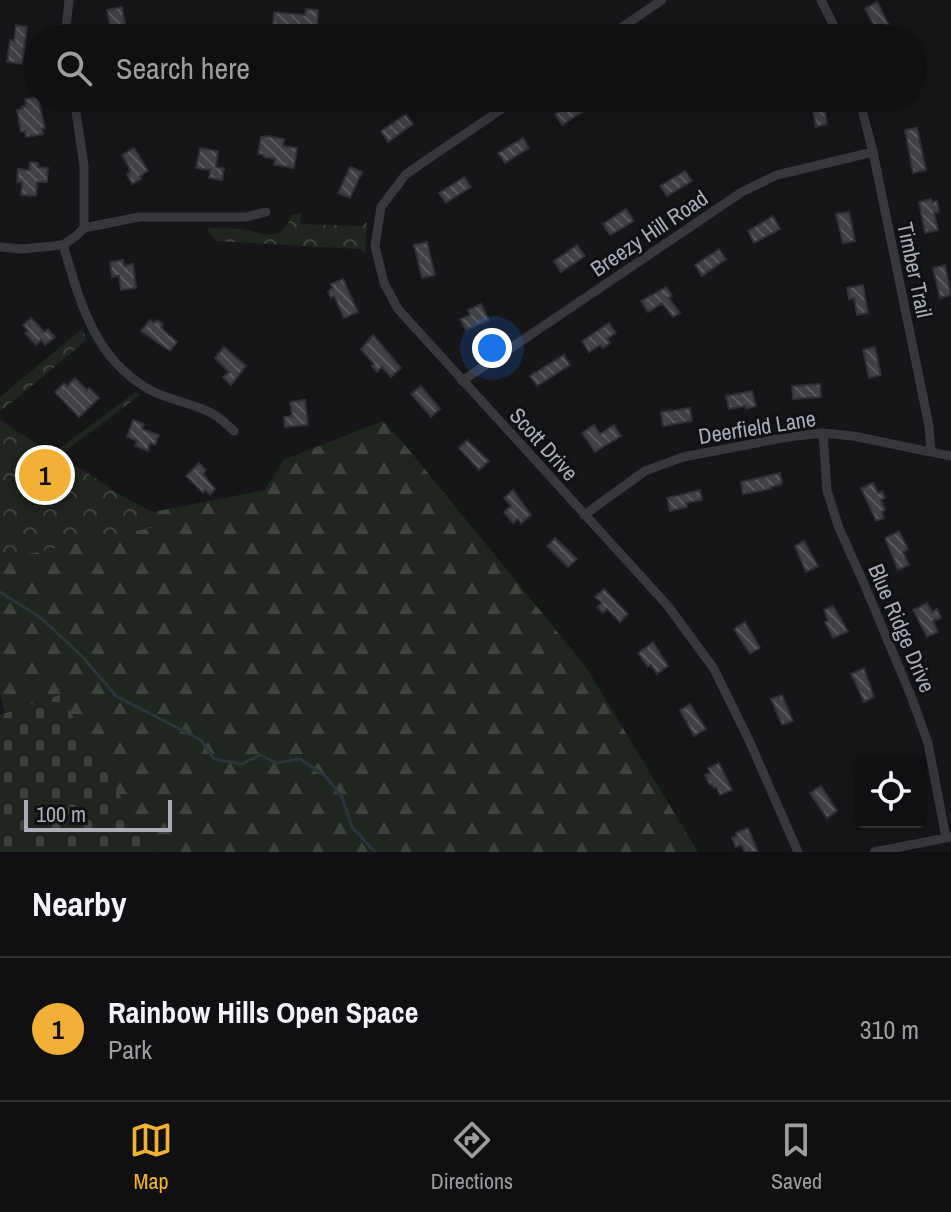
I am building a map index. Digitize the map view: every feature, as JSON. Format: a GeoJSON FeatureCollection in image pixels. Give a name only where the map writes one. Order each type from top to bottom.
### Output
{"type":"FeatureCollection","features":[{"type":"Feature","properties":{"kind":"street"},"geometry":{"type":"LineString","coordinates":[[66,24],[69,0]]}},
{"type":"Feature","properties":{"kind":"street"},"geometry":{"type":"LineString","coordinates":[[627,24],[662,0]]}},
{"type":"Feature","properties":{"kind":"street"},"geometry":{"type":"LineString","coordinates":[[821,0],[833,24]]}},
{"type":"Feature","properties":{"kind":"street"},"geometry":{"type":"LineString","coordinates":[[76,112],[84,166],[84,228]]}},
{"type":"Feature","properties":{"kind":"street","name":"Scott Drive"},"geometry":{"type":"LineString","coordinates":[[497,112],[406,174],[381,207],[375,246],[384,283],[398,309],[668,606],[714,669],[798,852]]}},
{"type":"Feature","properties":{"kind":"street","name":"Timber Trail"},"geometry":{"type":"LineString","coordinates":[[863,112],[929,426],[931,451]]}},
{"type":"Feature","properties":{"kind":"street","name":"Breezy Hill Road"},"geometry":{"type":"LineString","coordinates":[[462,381],[742,192],[777,175],[873,152]]}},
{"type":"Feature","properties":{"kind":"street"},"geometry":{"type":"LineString","coordinates":[[0,247],[22,249],[63,245],[84,228],[139,217],[246,217],[266,212]]}},
{"type":"Feature","properties":{"kind":"street"},"geometry":{"type":"LineString","coordinates":[[63,245],[80,303],[96,337],[119,366],[146,388],[215,414],[234,431]]}},
{"type":"Feature","properties":{"kind":"street","name":"Deerfield Lane"},"geometry":{"type":"LineString","coordinates":[[584,515],[645,471],[683,457],[788,437],[823,433],[853,436],[951,456]]}},
{"type":"Feature","properties":{"kind":"street","name":"Blue Ridge Drive"},"geometry":{"type":"LineString","coordinates":[[823,433],[827,491],[839,528],[924,731],[948,838]]}},
{"type":"Feature","properties":{"kind":"street"},"geometry":{"type":"LineString","coordinates":[[874,852],[948,838]]}},
{"type":"Feature","properties":{"kind":"green space"},"geometry":{"type":"Polygon","coordinates":[[[302,213],[300,224],[362,226],[367,222],[365,254],[358,249],[216,241],[207,228],[271,234],[283,230],[291,215],[302,213]]]}},
{"type":"Feature","properties":{"kind":"green space"},"geometry":{"type":"Polygon","coordinates":[[[82,329],[87,340],[0,412],[0,397],[82,329]]]}},
{"type":"Feature","properties":{"kind":"green space"},"geometry":{"type":"Polygon","coordinates":[[[136,392],[140,395],[60,455],[119,494],[173,523],[0,560],[0,420],[52,454],[136,392]]]}},
{"type":"Feature","properties":{"kind":"green space"},"geometry":{"type":"Polygon","coordinates":[[[383,421],[586,667],[698,852],[177,852],[152,849],[60,695],[5,713],[0,695],[0,542],[265,490],[283,460],[383,421]]]}},
{"type":"Feature","properties":{"kind":"green space"},"geometry":{"type":"Polygon","coordinates":[[[60,695],[152,849],[177,852],[0,852],[0,715],[60,695]]]}},
{"type":"Feature","properties":{"kind":"building"},"geometry":{"type":"Polygon","coordinates":[[[877,2],[888,24],[873,24],[865,9],[877,2]]]}},
{"type":"Feature","properties":{"kind":"building"},"geometry":{"type":"Polygon","coordinates":[[[122,7],[125,24],[110,24],[107,10],[122,7]]]}},
{"type":"Feature","properties":{"kind":"building"},"geometry":{"type":"Polygon","coordinates":[[[306,9],[318,10],[317,24],[273,24],[274,12],[305,15],[306,9]]]}},
{"type":"Feature","properties":{"kind":"building"},"geometry":{"type":"Polygon","coordinates":[[[16,25],[24,26],[22,64],[7,62],[10,40],[14,41],[16,25]]]}},
{"type":"Feature","properties":{"kind":"building"},"geometry":{"type":"Polygon","coordinates":[[[22,107],[24,112],[41,112],[45,128],[42,129],[43,134],[26,137],[25,131],[21,132],[17,110],[22,107]]]}},
{"type":"Feature","properties":{"kind":"building"},"geometry":{"type":"Polygon","coordinates":[[[558,112],[582,112],[562,125],[555,114],[558,112]]]}},
{"type":"Feature","properties":{"kind":"building"},"geometry":{"type":"Polygon","coordinates":[[[813,112],[825,112],[827,124],[816,127],[813,112]]]}},
{"type":"Feature","properties":{"kind":"building"},"geometry":{"type":"Polygon","coordinates":[[[406,114],[413,124],[388,142],[381,131],[406,114]]]}},
{"type":"Feature","properties":{"kind":"building"},"geometry":{"type":"Polygon","coordinates":[[[917,128],[926,170],[913,173],[905,130],[917,128]]]}},
{"type":"Feature","properties":{"kind":"building"},"geometry":{"type":"Polygon","coordinates":[[[261,137],[284,139],[283,146],[297,148],[294,168],[274,165],[275,159],[258,154],[261,137]]]}},
{"type":"Feature","properties":{"kind":"building"},"geometry":{"type":"Polygon","coordinates":[[[523,138],[529,148],[505,163],[498,153],[523,138]]]}},
{"type":"Feature","properties":{"kind":"building"},"geometry":{"type":"Polygon","coordinates":[[[134,148],[148,171],[132,184],[127,174],[129,167],[122,155],[134,148]]]}},
{"type":"Feature","properties":{"kind":"building"},"geometry":{"type":"Polygon","coordinates":[[[200,148],[218,151],[216,167],[224,168],[222,180],[209,178],[210,170],[196,168],[200,148]]]}},
{"type":"Feature","properties":{"kind":"building"},"geometry":{"type":"Polygon","coordinates":[[[30,162],[48,168],[47,182],[37,182],[36,196],[21,195],[22,183],[17,182],[18,169],[29,170],[30,162]]]}},
{"type":"Feature","properties":{"kind":"building"},"geometry":{"type":"Polygon","coordinates":[[[350,167],[362,172],[350,198],[338,193],[350,167]]]}},
{"type":"Feature","properties":{"kind":"building"},"geometry":{"type":"Polygon","coordinates":[[[685,171],[692,181],[667,196],[660,186],[685,171]]]}},
{"type":"Feature","properties":{"kind":"building"},"geometry":{"type":"Polygon","coordinates":[[[464,177],[471,187],[446,203],[439,193],[464,177]]]}},
{"type":"Feature","properties":{"kind":"building"},"geometry":{"type":"Polygon","coordinates":[[[931,199],[932,202],[937,201],[939,212],[934,213],[938,230],[925,233],[919,202],[931,199]]]}},
{"type":"Feature","properties":{"kind":"building"},"geometry":{"type":"Polygon","coordinates":[[[626,209],[634,221],[610,235],[603,224],[626,209]]]}},
{"type":"Feature","properties":{"kind":"building"},"geometry":{"type":"Polygon","coordinates":[[[849,212],[855,241],[843,243],[836,214],[849,212]]]}},
{"type":"Feature","properties":{"kind":"building"},"geometry":{"type":"Polygon","coordinates":[[[773,216],[780,229],[754,243],[748,231],[773,216]]]}},
{"type":"Feature","properties":{"kind":"building"},"geometry":{"type":"Polygon","coordinates":[[[427,242],[435,275],[422,278],[414,245],[427,242]]]}},
{"type":"Feature","properties":{"kind":"building"},"geometry":{"type":"Polygon","coordinates":[[[577,245],[585,256],[561,272],[554,261],[577,245]]]}},
{"type":"Feature","properties":{"kind":"building"},"geometry":{"type":"Polygon","coordinates":[[[719,249],[726,259],[702,276],[695,265],[719,249]]]}},
{"type":"Feature","properties":{"kind":"building"},"geometry":{"type":"Polygon","coordinates":[[[123,260],[124,266],[133,264],[136,288],[121,290],[119,276],[112,277],[110,262],[123,260]]]}},
{"type":"Feature","properties":{"kind":"building"},"geometry":{"type":"Polygon","coordinates":[[[945,265],[951,295],[940,298],[933,268],[945,265]]]}},
{"type":"Feature","properties":{"kind":"building"},"geometry":{"type":"Polygon","coordinates":[[[343,279],[358,312],[344,318],[334,296],[331,298],[328,291],[333,288],[331,284],[343,279]]]}},
{"type":"Feature","properties":{"kind":"building"},"geometry":{"type":"Polygon","coordinates":[[[863,285],[868,313],[857,315],[854,298],[849,299],[847,288],[863,285]]]}},
{"type":"Feature","properties":{"kind":"building"},"geometry":{"type":"Polygon","coordinates":[[[666,287],[672,296],[669,298],[680,313],[673,317],[662,303],[648,312],[641,301],[666,287]]]}},
{"type":"Feature","properties":{"kind":"building"},"geometry":{"type":"Polygon","coordinates":[[[481,304],[489,320],[466,330],[460,319],[470,315],[468,310],[481,304]]]}},
{"type":"Feature","properties":{"kind":"building"},"geometry":{"type":"Polygon","coordinates":[[[31,318],[44,332],[48,329],[55,337],[45,345],[41,340],[36,345],[25,333],[28,331],[23,325],[31,318]]]}},
{"type":"Feature","properties":{"kind":"building"},"geometry":{"type":"Polygon","coordinates":[[[150,320],[163,324],[161,328],[177,342],[170,351],[141,331],[150,320]]]}},
{"type":"Feature","properties":{"kind":"building"},"geometry":{"type":"Polygon","coordinates":[[[609,323],[616,333],[607,339],[610,343],[589,352],[582,341],[609,323]]]}},
{"type":"Feature","properties":{"kind":"building"},"geometry":{"type":"Polygon","coordinates":[[[373,335],[401,368],[391,377],[382,367],[377,372],[361,349],[373,335]]]}},
{"type":"Feature","properties":{"kind":"building"},"geometry":{"type":"Polygon","coordinates":[[[224,347],[246,366],[231,385],[223,377],[229,372],[215,358],[224,347]]]}},
{"type":"Feature","properties":{"kind":"building"},"geometry":{"type":"Polygon","coordinates":[[[875,347],[881,375],[869,378],[863,350],[875,347]]]}},
{"type":"Feature","properties":{"kind":"building"},"geometry":{"type":"Polygon","coordinates":[[[564,355],[570,365],[537,386],[530,376],[564,355]]]}},
{"type":"Feature","properties":{"kind":"building"},"geometry":{"type":"Polygon","coordinates":[[[75,378],[99,398],[79,417],[55,392],[75,378]]]}},
{"type":"Feature","properties":{"kind":"building"},"geometry":{"type":"Polygon","coordinates":[[[820,384],[821,397],[793,399],[792,386],[820,384]]]}},
{"type":"Feature","properties":{"kind":"building"},"geometry":{"type":"Polygon","coordinates":[[[421,386],[440,409],[431,417],[411,394],[421,386]]]}},
{"type":"Feature","properties":{"kind":"building"},"geometry":{"type":"Polygon","coordinates":[[[752,391],[756,406],[729,409],[726,396],[752,391]]]}},
{"type":"Feature","properties":{"kind":"building"},"geometry":{"type":"Polygon","coordinates":[[[305,400],[308,425],[285,427],[284,417],[292,416],[290,402],[305,400]]]}},
{"type":"Feature","properties":{"kind":"building"},"geometry":{"type":"Polygon","coordinates":[[[690,408],[692,421],[663,426],[661,412],[690,408]]]}},
{"type":"Feature","properties":{"kind":"building"},"geometry":{"type":"Polygon","coordinates":[[[133,420],[144,424],[142,429],[159,435],[155,445],[150,443],[148,451],[135,446],[137,441],[127,437],[133,420]]]}},
{"type":"Feature","properties":{"kind":"building"},"geometry":{"type":"Polygon","coordinates":[[[594,425],[600,434],[614,425],[621,436],[595,452],[582,433],[594,425]]]}},
{"type":"Feature","properties":{"kind":"building"},"geometry":{"type":"Polygon","coordinates":[[[467,440],[489,461],[479,470],[459,448],[467,440]]]}},
{"type":"Feature","properties":{"kind":"building"},"geometry":{"type":"Polygon","coordinates":[[[199,463],[215,489],[210,495],[205,490],[203,493],[186,476],[199,463]]]}},
{"type":"Feature","properties":{"kind":"building"},"geometry":{"type":"Polygon","coordinates":[[[780,473],[782,484],[743,494],[741,482],[780,473]]]}},
{"type":"Feature","properties":{"kind":"building"},"geometry":{"type":"Polygon","coordinates":[[[873,483],[885,498],[881,500],[884,518],[876,521],[861,488],[873,483]]]}},
{"type":"Feature","properties":{"kind":"building"},"geometry":{"type":"Polygon","coordinates":[[[513,490],[531,515],[521,523],[518,519],[513,523],[504,512],[511,506],[504,498],[513,490]]]}},
{"type":"Feature","properties":{"kind":"building"},"geometry":{"type":"Polygon","coordinates":[[[700,490],[702,500],[670,511],[667,498],[700,490]]]}},
{"type":"Feature","properties":{"kind":"building"},"geometry":{"type":"Polygon","coordinates":[[[899,531],[908,549],[903,552],[909,565],[898,570],[885,538],[899,531]]]}},
{"type":"Feature","properties":{"kind":"building"},"geometry":{"type":"Polygon","coordinates":[[[555,538],[577,559],[568,567],[547,546],[555,538]]]}},
{"type":"Feature","properties":{"kind":"building"},"geometry":{"type":"Polygon","coordinates":[[[804,541],[818,566],[806,572],[795,546],[804,541]]]}},
{"type":"Feature","properties":{"kind":"building"},"geometry":{"type":"Polygon","coordinates":[[[604,589],[628,614],[620,622],[607,609],[603,613],[597,607],[602,603],[595,597],[604,589]]]}},
{"type":"Feature","properties":{"kind":"building"},"geometry":{"type":"Polygon","coordinates":[[[927,603],[932,612],[937,609],[941,618],[933,621],[938,632],[927,637],[913,610],[927,603]]]}},
{"type":"Feature","properties":{"kind":"building"},"geometry":{"type":"Polygon","coordinates":[[[833,606],[848,631],[833,638],[825,622],[828,620],[824,610],[833,606]]]}},
{"type":"Feature","properties":{"kind":"building"},"geometry":{"type":"Polygon","coordinates":[[[745,622],[760,648],[750,654],[734,629],[745,622]]]}},
{"type":"Feature","properties":{"kind":"building"},"geometry":{"type":"Polygon","coordinates":[[[653,642],[668,666],[657,674],[638,653],[653,642]]]}},
{"type":"Feature","properties":{"kind":"building"},"geometry":{"type":"Polygon","coordinates":[[[864,668],[874,697],[864,702],[851,674],[864,668]]]}},
{"type":"Feature","properties":{"kind":"building"},"geometry":{"type":"Polygon","coordinates":[[[782,695],[793,721],[782,725],[771,699],[782,695]]]}},
{"type":"Feature","properties":{"kind":"building"},"geometry":{"type":"Polygon","coordinates":[[[690,704],[706,729],[694,736],[680,710],[690,704]]]}},
{"type":"Feature","properties":{"kind":"building"},"geometry":{"type":"Polygon","coordinates":[[[719,763],[732,790],[720,795],[705,775],[710,773],[708,768],[719,763]]]}},
{"type":"Feature","properties":{"kind":"building"},"geometry":{"type":"Polygon","coordinates":[[[821,786],[837,811],[827,818],[810,793],[821,786]]]}},
{"type":"Feature","properties":{"kind":"building"},"geometry":{"type":"Polygon","coordinates":[[[748,828],[758,852],[745,852],[741,845],[736,847],[732,838],[748,828]]]}},
{"type":"Feature","properties":{"kind":"waterway"},"geometry":{"type":"LineString","coordinates":[[0,592],[41,618],[83,657],[116,696],[201,740],[214,759],[242,764],[260,755],[277,763],[300,759],[325,776],[342,797],[352,827],[375,852]]}},
{"type":"Feature","properties":{"kind":"place","name":"Rainbow Hills Open Space"},"geometry":{"type":"Point","coordinates":[45,475]}}]}
